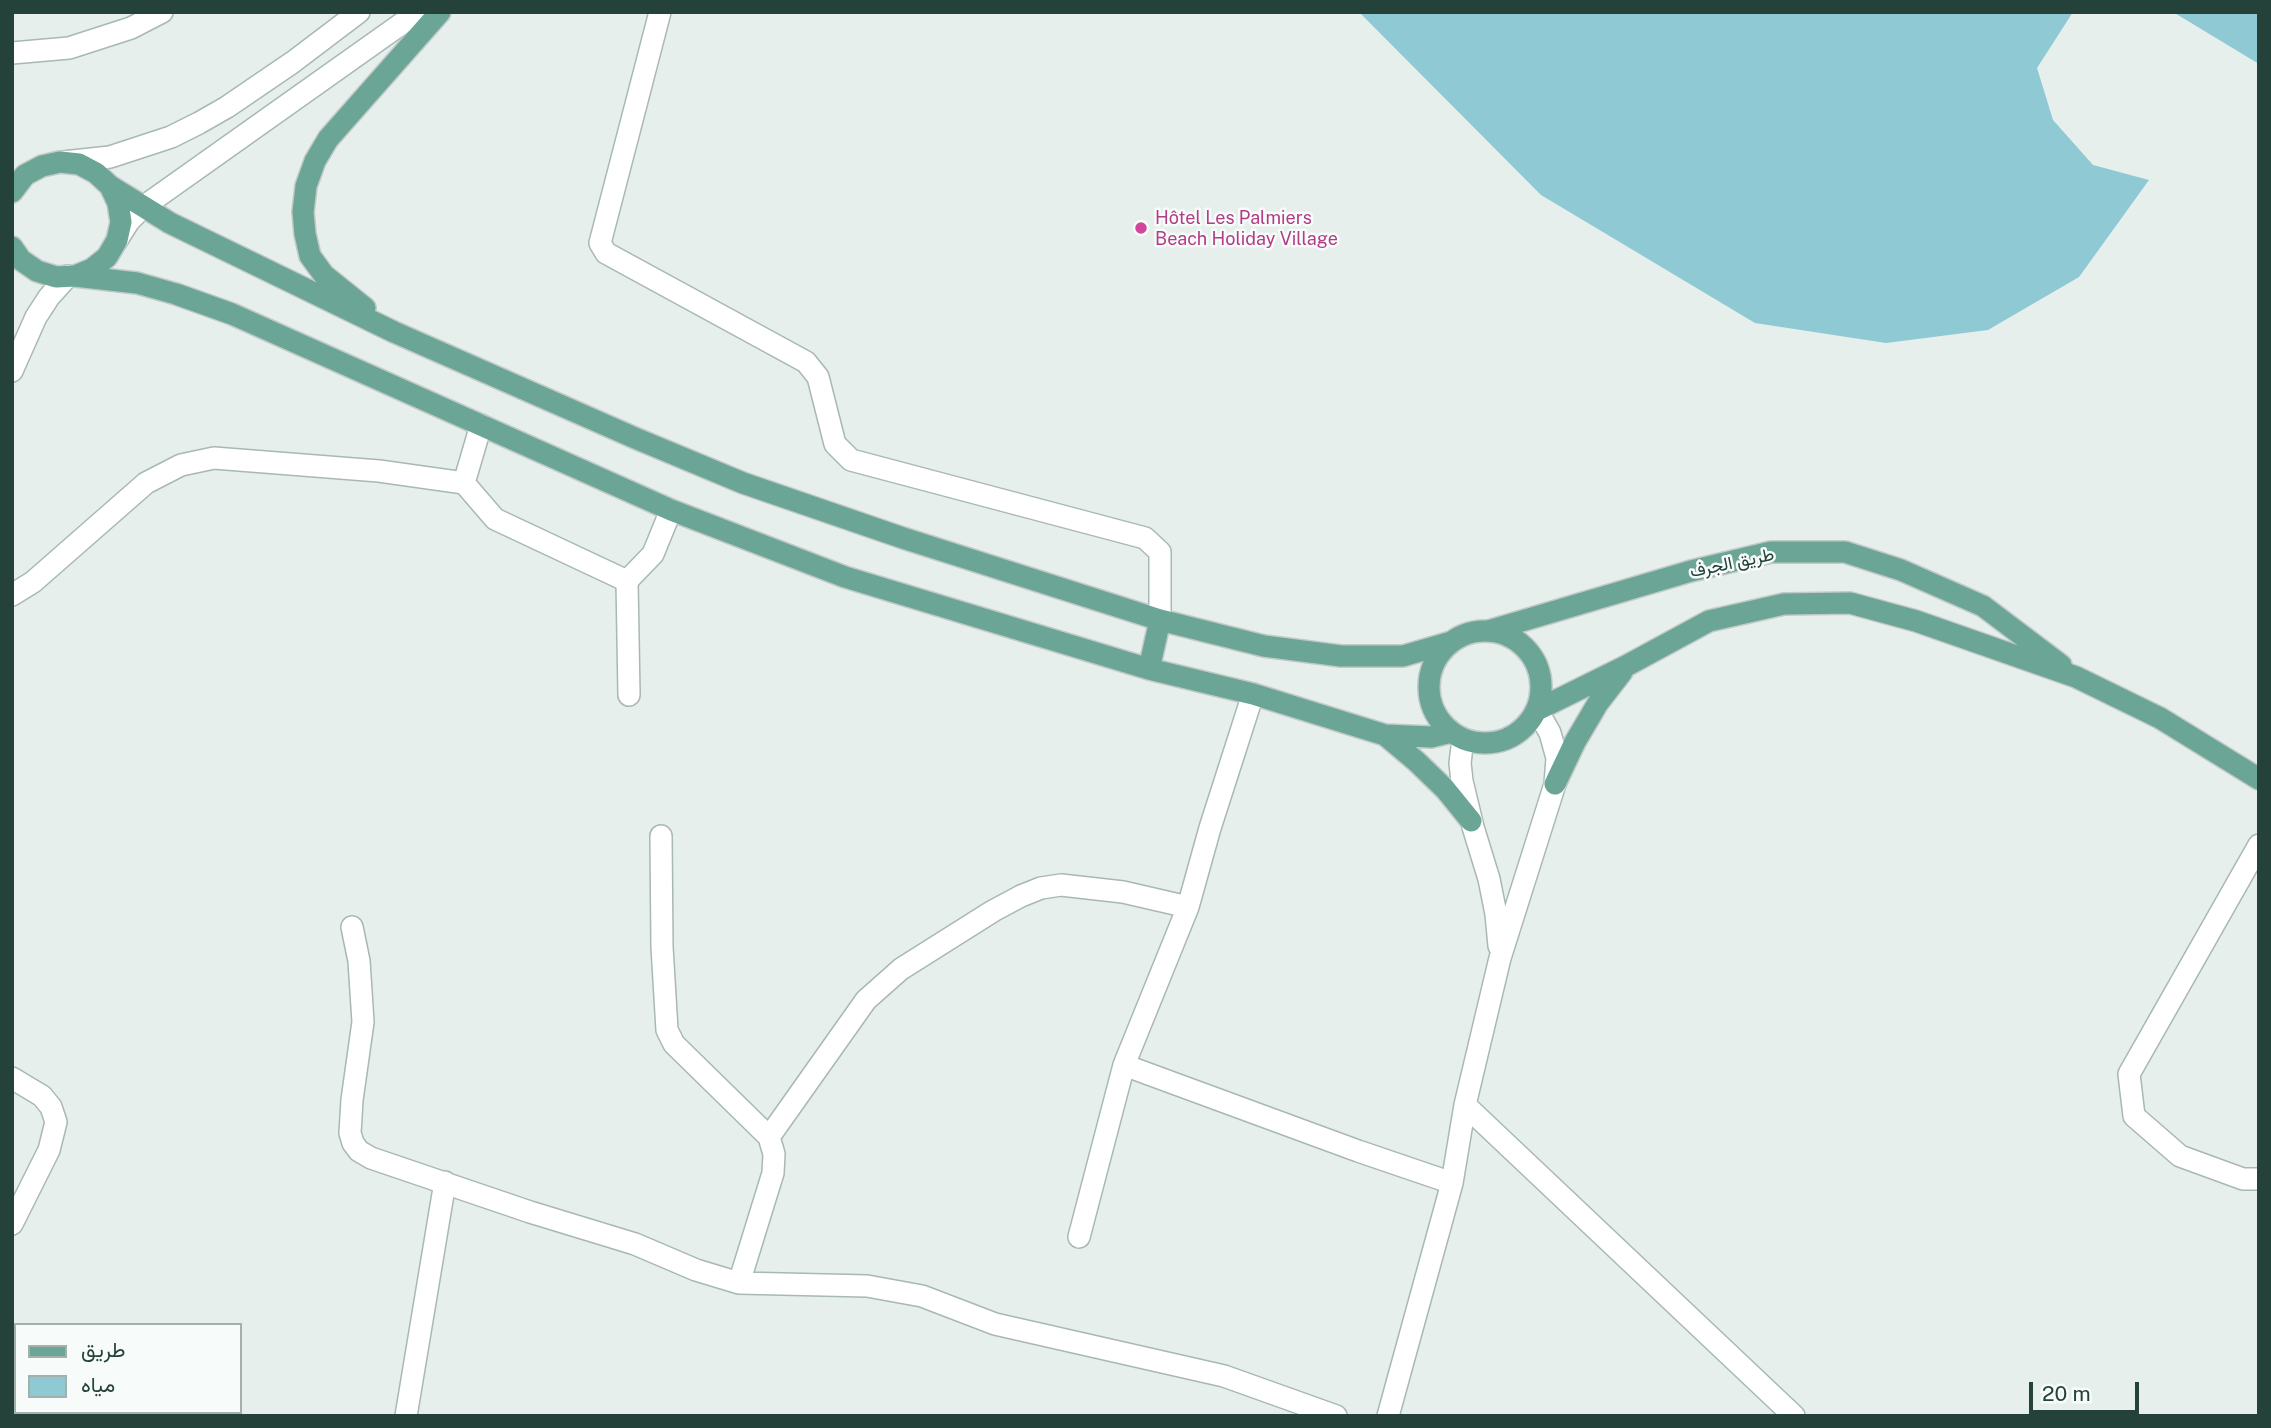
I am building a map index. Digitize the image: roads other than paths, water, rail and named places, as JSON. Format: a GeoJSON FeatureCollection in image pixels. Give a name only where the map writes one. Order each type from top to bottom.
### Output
{"type":"FeatureCollection","features":[{"type":"Feature","properties":{"kind":"main road"},"geometry":{"type":"LineString","coordinates":[[394,332],[324,275],[310,256],[303,212],[306,186],[328,139],[440,12]]}},
{"type":"Feature","properties":{"kind":"main road"},"geometry":{"type":"LineString","coordinates":[[12,192],[25,175],[51,164]]}},
{"type":"Feature","properties":{"kind":"main road"},"geometry":{"type":"LineString","coordinates":[[12,167],[79,164],[180,228],[394,332],[743,483],[903,538],[1160,620],[1264,646],[1340,656],[1403,656],[1451,642]]}},
{"type":"Feature","properties":{"kind":"main road"},"geometry":{"type":"LineString","coordinates":[[72,276],[92,269],[107,257],[117,240],[121,222],[118,203],[110,186]]}},
{"type":"Feature","properties":{"kind":"main road"},"geometry":{"type":"LineString","coordinates":[[15,255],[37,271],[55,276],[137,283],[232,314],[671,510],[845,577],[1149,669],[1253,694],[1385,735],[1457,736],[1480,743],[1498,743],[1514,736],[1528,725],[1538,710],[1541,677],[1535,660],[1523,645],[1507,635],[1488,631],[1462,635],[1439,654],[1431,670],[1431,704],[1439,719],[1457,736]]}},
{"type":"Feature","properties":{"kind":"main road","name":"طريق الجرف"},"geometry":{"type":"LineString","coordinates":[[1488,631],[1691,571],[1771,552],[1845,552],[1901,570],[1983,606],[2076,677]]}},
{"type":"Feature","properties":{"kind":"main road","name":"طريق الجرف"},"geometry":{"type":"LineString","coordinates":[[1538,710],[1709,621],[1784,604],[1850,603],[1916,621],[2076,677],[2160,718],[2259,779]]}},
{"type":"Feature","properties":{"kind":"main road"},"geometry":{"type":"LineString","coordinates":[[1149,669],[1160,620]]}},
{"type":"Feature","properties":{"kind":"main road"},"geometry":{"type":"LineString","coordinates":[[1555,784],[1598,703],[1626,666]]}},
{"type":"Feature","properties":{"kind":"main road"},"geometry":{"type":"LineString","coordinates":[[1385,735],[1445,789],[1471,821]]}},
{"type":"Feature","properties":{"kind":"street"},"geometry":{"type":"LineString","coordinates":[[12,53],[69,48],[131,28],[162,12]]}},
{"type":"Feature","properties":{"kind":"street"},"geometry":{"type":"LineString","coordinates":[[51,164],[110,157],[171,137],[227,107],[359,12]]}},
{"type":"Feature","properties":{"kind":"street"},"geometry":{"type":"LineString","coordinates":[[117,240],[143,206],[418,12]]}},
{"type":"Feature","properties":{"kind":"street"},"geometry":{"type":"LineString","coordinates":[[660,12],[600,243],[606,253],[806,362],[818,377],[835,444],[851,460],[1145,538],[1160,552],[1160,620]]}},
{"type":"Feature","properties":{"kind":"street"},"geometry":{"type":"LineString","coordinates":[[12,371],[36,317],[49,297],[72,276]]}},
{"type":"Feature","properties":{"kind":"street"},"geometry":{"type":"LineString","coordinates":[[464,483],[481,425]]}},
{"type":"Feature","properties":{"kind":"street"},"geometry":{"type":"LineString","coordinates":[[12,596],[33,582],[146,482],[181,465],[214,458],[379,471],[464,483],[495,519],[626,581]]}},
{"type":"Feature","properties":{"kind":"street"},"geometry":{"type":"LineString","coordinates":[[629,695],[626,581],[653,554],[671,510]]}},
{"type":"Feature","properties":{"kind":"street"},"geometry":{"type":"LineString","coordinates":[[1079,1237],[1124,1065],[1188,907],[1253,694]]}},
{"type":"Feature","properties":{"kind":"street"},"geometry":{"type":"LineString","coordinates":[[1388,1416],[1452,1183],[1465,1105],[1500,958],[1555,784],[1557,758],[1550,733],[1538,710]]}},
{"type":"Feature","properties":{"kind":"street"},"geometry":{"type":"LineString","coordinates":[[1457,736],[1471,821],[1492,891],[1500,958]]}},
{"type":"Feature","properties":{"kind":"street"},"geometry":{"type":"LineString","coordinates":[[661,836],[662,947],[667,1030],[674,1044],[769,1137],[774,1154],[773,1173],[739,1283]]}},
{"type":"Feature","properties":{"kind":"street"},"geometry":{"type":"LineString","coordinates":[[2259,845],[2129,1074],[2134,1116],[2180,1156],[2243,1179],[2259,1179]]}},
{"type":"Feature","properties":{"kind":"street"},"geometry":{"type":"LineString","coordinates":[[769,1137],[866,1000],[901,969],[993,911],[1031,892],[1061,885],[1123,892],[1188,907]]}},
{"type":"Feature","properties":{"kind":"street"},"geometry":{"type":"LineString","coordinates":[[352,927],[359,961],[363,1022],[350,1133],[359,1151],[371,1158],[635,1244],[696,1270],[739,1283],[867,1286],[922,1296],[995,1324],[1224,1376],[1336,1416]]}},
{"type":"Feature","properties":{"kind":"street"},"geometry":{"type":"LineString","coordinates":[[1124,1065],[1452,1183]]}},
{"type":"Feature","properties":{"kind":"street"},"geometry":{"type":"LineString","coordinates":[[12,1078],[42,1096],[51,1107],[56,1122],[49,1150],[12,1224]]}},
{"type":"Feature","properties":{"kind":"street"},"geometry":{"type":"LineString","coordinates":[[1465,1105],[1785,1412]]}},
{"type":"Feature","properties":{"kind":"street"},"geometry":{"type":"LineString","coordinates":[[406,1416],[445,1182]]}},
{"type":"Feature","properties":{"kind":"water"},"geometry":{"type":"Polygon","coordinates":[[[1359,12],[2073,12],[2037,68],[2053,120],[2093,165],[2149,180],[2079,277],[1988,330],[1886,343],[1755,323],[1541,195],[1359,12]]]}},
{"type":"Feature","properties":{"kind":"water"},"geometry":{"type":"Polygon","coordinates":[[[2173,12],[2259,12],[2259,64],[2173,12]]]}},
{"type":"Feature","properties":{"kind":"place","name":"Hôtel Les Palmiers Beach Holiday Village"},"geometry":{"type":"Point","coordinates":[1141,228]}}]}
